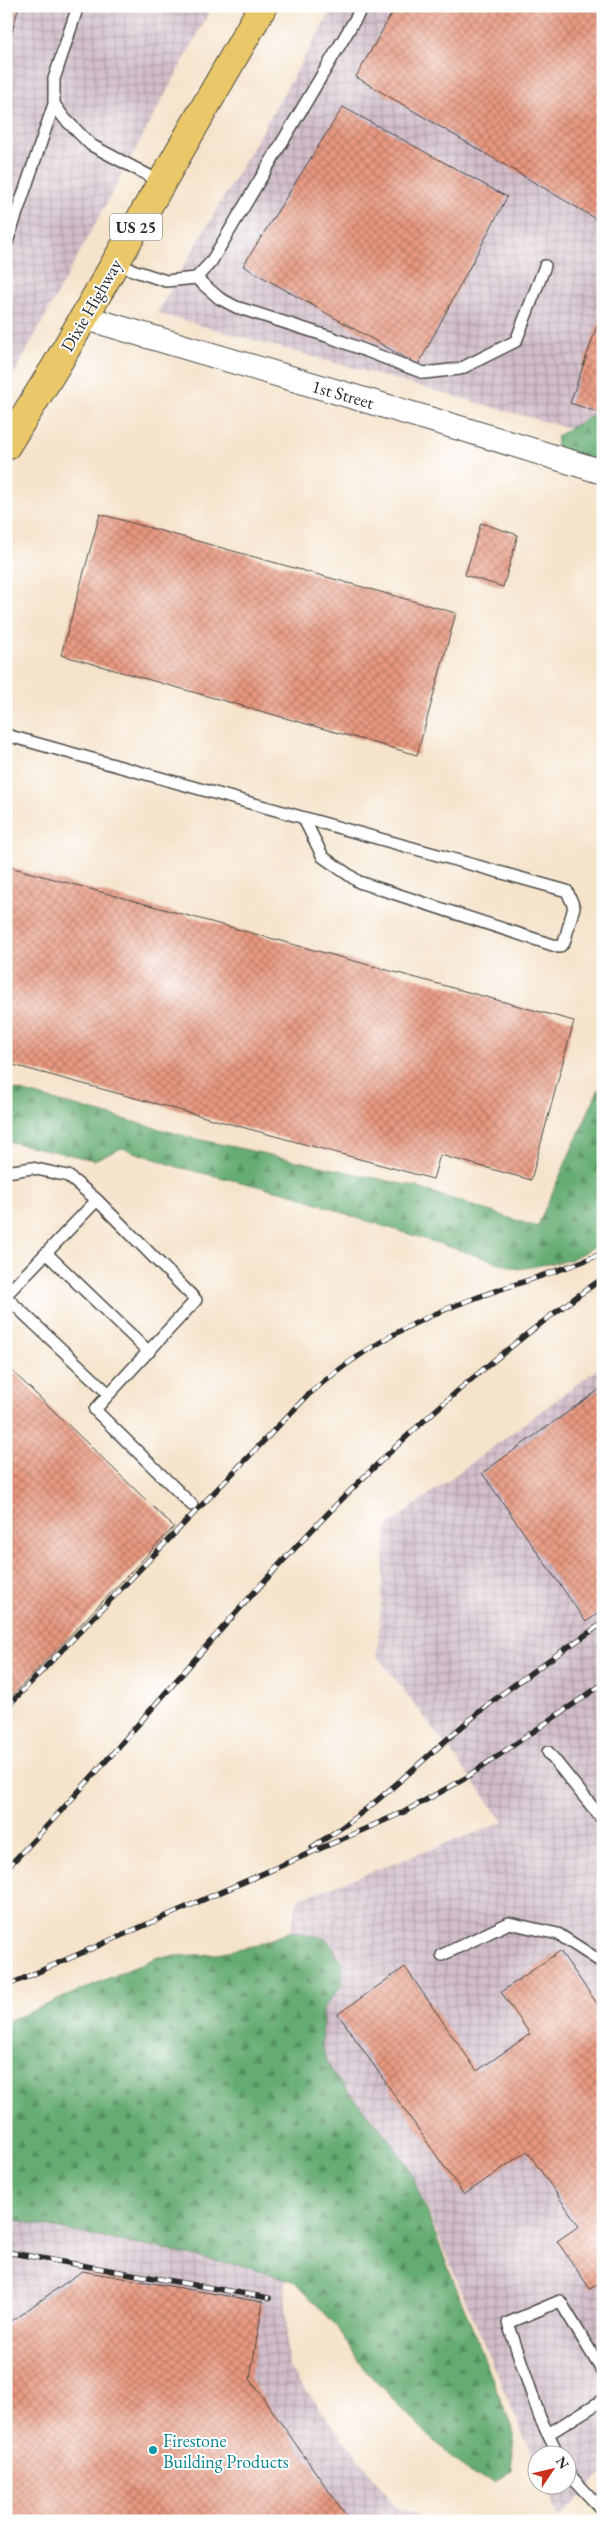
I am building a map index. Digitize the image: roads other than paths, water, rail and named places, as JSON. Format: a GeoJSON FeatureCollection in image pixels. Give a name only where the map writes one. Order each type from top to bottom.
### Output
{"type":"FeatureCollection","features":[{"type":"Feature","properties":{"kind":"main road","name":"Dixie Highway"},"geometry":{"type":"LineString","coordinates":[[6,446],[263,6]]}},
{"type":"Feature","properties":{"kind":"street","name":"1st Street"},"geometry":{"type":"LineString","coordinates":[[83,317],[603,472]]}},
{"type":"Feature","properties":{"kind":"lane"},"geometry":{"type":"LineString","coordinates":[[6,245],[12,210],[54,104],[54,79],[78,6]]}},
{"type":"Feature","properties":{"kind":"lane"},"geometry":{"type":"LineString","coordinates":[[196,278],[210,262],[362,6]]}},
{"type":"Feature","properties":{"kind":"lane"},"geometry":{"type":"LineString","coordinates":[[54,104],[64,118],[91,145],[161,182]]}},
{"type":"Feature","properties":{"kind":"lane"},"geometry":{"type":"LineString","coordinates":[[114,264],[166,280],[196,278],[219,298],[236,307],[330,337],[424,373],[460,369],[516,341],[545,266]]}},
{"type":"Feature","properties":{"kind":"lane"},"geometry":{"type":"LineString","coordinates":[[6,735],[567,891],[574,907],[564,943],[559,947],[359,882],[323,857],[304,819]]}},
{"type":"Feature","properties":{"kind":"lane"},"geometry":{"type":"LineString","coordinates":[[6,1172],[32,1168],[68,1176],[97,1200],[196,1300],[95,1410],[192,1505]]}},
{"type":"Feature","properties":{"kind":"lane"},"geometry":{"type":"LineString","coordinates":[[97,1200],[6,1296],[109,1394]]}},
{"type":"Feature","properties":{"kind":"lane"},"geometry":{"type":"LineString","coordinates":[[46,1253],[150,1352]]}},
{"type":"Feature","properties":{"kind":"lane"},"geometry":{"type":"LineString","coordinates":[[548,1752],[603,1820]]}},
{"type":"Feature","properties":{"kind":"lane"},"geometry":{"type":"LineString","coordinates":[[442,1955],[509,1923],[558,1934],[603,1963]]}},
{"type":"Feature","properties":{"kind":"lane"},"geometry":{"type":"LineString","coordinates":[[553,2444],[540,2418],[508,2323],[560,2301],[603,2372]]}},
{"type":"Feature","properties":{"kind":"lane"},"geometry":{"type":"LineString","coordinates":[[548,2434],[603,2400]]}},
{"type":"Feature","properties":{"kind":"lane"},"geometry":{"type":"LineString","coordinates":[[576,2482],[603,2511]]}},
{"type":"Feature","properties":{"kind":"railway"},"geometry":{"type":"LineString","coordinates":[[6,1708],[308,1395],[328,1378],[368,1349],[434,1314],[603,1253]]}},
{"type":"Feature","properties":{"kind":"railway"},"geometry":{"type":"LineString","coordinates":[[6,1869],[80,1790],[222,1628],[330,1511],[404,1439],[481,1371],[561,1308],[603,1278]]}},
{"type":"Feature","properties":{"kind":"railway"},"geometry":{"type":"LineString","coordinates":[[312,1847],[360,1814],[502,1694],[603,1623]]}},
{"type":"Feature","properties":{"kind":"railway"},"geometry":{"type":"LineString","coordinates":[[6,1986],[406,1811],[464,1779],[603,1684]]}},
{"type":"Feature","properties":{"kind":"railway"},"geometry":{"type":"LineString","coordinates":[[6,2252],[269,2298]]}},
{"type":"Feature","properties":{"kind":"place","name":"Firestone Building Products"},"geometry":{"type":"Point","coordinates":[153,2450]}}]}
